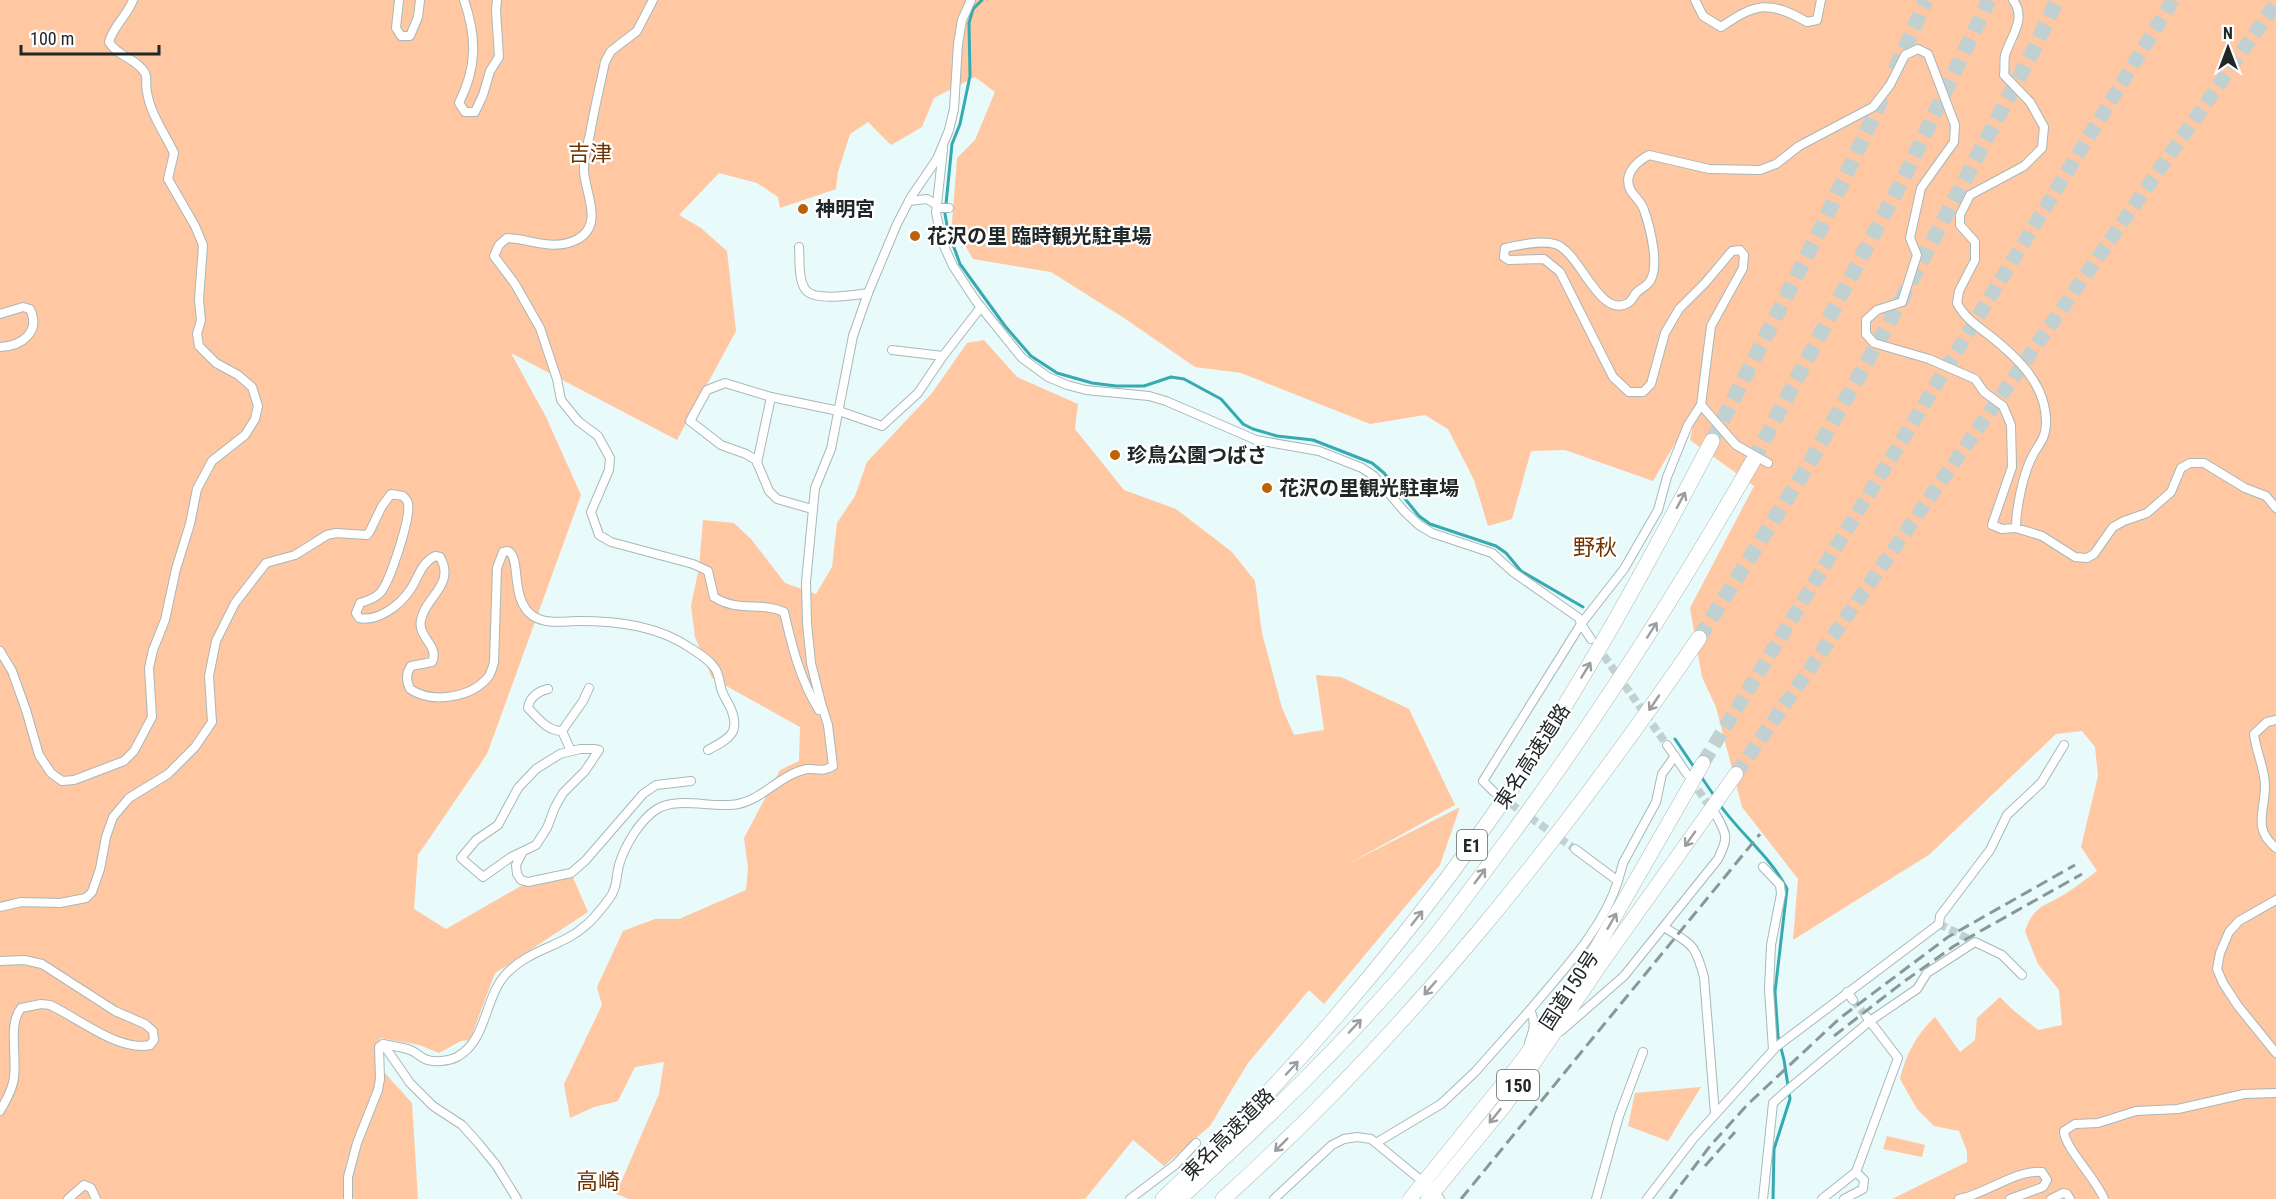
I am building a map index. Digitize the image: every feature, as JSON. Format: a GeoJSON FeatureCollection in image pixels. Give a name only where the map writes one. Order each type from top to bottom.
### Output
{"type":"FeatureCollection","features":[{"type":"Feature","properties":{"kind":"highway","name":"東名高速道路"},"geometry":{"type":"LineString","coordinates":[[1163,1199],[1232,1132],[1304,1055],[1397,945],[1465,854],[1565,705],[1629,597],[1712,441]]}},
{"type":"Feature","properties":{"kind":"highway","name":"東名高速道路"},"geometry":{"type":"LineString","coordinates":[[1179,1199],[1243,1141],[1317,1068],[1432,940],[1587,728],[1760,462]]}},
{"type":"Feature","properties":{"kind":"highway"},"geometry":{"type":"LineString","coordinates":[[1223,1199],[1258,1168],[1358,1067],[1477,935],[1643,720],[1699,638]]}},
{"type":"Feature","properties":{"kind":"highway","name":"国道150号"},"geometry":{"type":"LineString","coordinates":[[1431,1193],[1583,972],[1703,763]]}},
{"type":"Feature","properties":{"kind":"highway","name":"国道150号"},"geometry":{"type":"LineString","coordinates":[[1410,1199],[1431,1193],[1506,1104],[1600,964],[1736,774]]}},
{"type":"Feature","properties":{"kind":"street"},"geometry":{"type":"LineString","coordinates":[[0,651],[12,671],[39,755],[51,773],[62,781],[74,780],[124,761],[134,751],[152,717],[149,668],[153,650],[165,620],[176,569],[190,524],[196,489],[212,461],[246,435],[255,419],[258,406],[252,387],[238,375],[216,363],[199,346],[197,334],[201,320],[200,282],[203,245],[195,226],[168,179],[174,153],[149,100],[146,91],[147,76],[138,63],[115,51],[110,42],[112,31],[126,15],[133,0]]}},
{"type":"Feature","properties":{"kind":"street"},"geometry":{"type":"LineString","coordinates":[[399,0],[396,28],[401,36],[410,36],[418,16],[420,0]]}},
{"type":"Feature","properties":{"kind":"street"},"geometry":{"type":"LineString","coordinates":[[464,0],[472,24],[473,63],[469,84],[459,103],[465,112],[475,112],[490,71],[500,57],[497,0]]}},
{"type":"Feature","properties":{"kind":"street"},"geometry":{"type":"LineString","coordinates":[[654,0],[637,31],[611,51],[605,62],[584,170],[593,216],[589,228],[579,238],[559,245],[542,245],[521,238],[507,238],[499,245],[494,256],[515,284],[540,328],[557,379],[561,400],[578,421],[598,436],[610,458],[609,470],[591,512],[599,535],[611,542],[693,564],[708,571],[714,597],[722,602],[741,607],[771,606],[784,612],[808,693],[828,725]]}},
{"type":"Feature","properties":{"kind":"street"},"geometry":{"type":"LineString","coordinates":[[971,0],[962,20],[958,44],[954,109],[943,146],[937,206],[938,227],[953,267],[981,307],[1022,358],[1048,377],[1067,385],[1086,390],[1149,396],[1166,401],[1256,440],[1319,451],[1362,468],[1374,476],[1419,525],[1432,533],[1492,553],[1513,572],[1579,618],[1591,639]]}},
{"type":"Feature","properties":{"kind":"street"},"geometry":{"type":"LineString","coordinates":[[1695,0],[1703,16],[1720,27],[1748,9],[1768,4],[1792,12],[1807,22],[1817,20],[1821,0]]}},
{"type":"Feature","properties":{"kind":"street"},"geometry":{"type":"LineString","coordinates":[[2013,0],[2018,7],[2019,22],[2005,56],[2004,75],[2030,102],[2044,127],[2042,148],[2024,166],[1970,195],[1960,215],[1960,225],[1975,242],[1975,260],[1959,291],[1957,303],[1970,320],[2005,347],[2024,368],[2036,384],[2044,401],[2046,426],[2040,447],[2032,456],[2017,506],[2016,528]]}},
{"type":"Feature","properties":{"kind":"street"},"geometry":{"type":"LineString","coordinates":[[1494,792],[1483,781],[1581,624],[1624,569],[1658,510],[1667,477],[1688,425],[1701,405],[1711,326],[1743,268],[1744,255],[1740,250],[1732,251],[1679,309],[1665,333],[1651,384],[1643,392],[1629,392],[1613,377],[1560,272],[1544,259],[1509,260],[1504,257],[1505,248],[1557,244],[1573,258],[1599,295],[1610,304],[1623,306],[1630,302],[1636,293],[1650,281],[1656,265],[1644,208],[1629,188],[1629,174],[1634,163],[1649,155],[1709,169],[1760,170],[1776,164],[1799,146],[1874,107],[1890,84],[1905,55],[1918,49],[1928,54],[1937,75],[1955,125],[1954,142],[1921,188],[1910,238],[1917,255],[1902,302],[1876,310],[1866,320],[1866,334],[1874,343],[1929,359],[1975,379],[1984,392],[2003,406],[2011,425],[2012,466],[1992,525],[2002,529],[2016,528],[2042,536],[2075,557],[2087,558],[2094,554],[2113,527],[2124,520],[2147,513],[2171,492],[2181,468],[2190,463],[2204,463],[2245,489],[2266,496],[2276,508]]}},
{"type":"Feature","properties":{"kind":"street"},"geometry":{"type":"LineString","coordinates":[[383,1044],[411,1050],[427,1060],[443,1061],[456,1058],[471,1044],[482,1027],[505,974],[536,951],[584,928],[611,897],[619,865],[627,847],[650,814],[660,807],[677,804],[737,804],[807,769],[824,771],[833,766],[828,725],[820,704],[811,663],[807,623],[806,582],[815,488],[831,449],[853,336],[868,293],[897,224],[943,146]]}},
{"type":"Feature","properties":{"kind":"street"},"geometry":{"type":"LineString","coordinates":[[909,201],[927,198],[937,206],[949,208]]}},
{"type":"Feature","properties":{"kind":"street"},"geometry":{"type":"LineString","coordinates":[[799,247],[802,282],[805,290],[810,294],[830,296],[868,293]]}},
{"type":"Feature","properties":{"kind":"street"},"geometry":{"type":"LineString","coordinates":[[0,314],[23,307],[30,309],[33,316],[33,332],[25,340],[0,346]]}},
{"type":"Feature","properties":{"kind":"street"},"geometry":{"type":"LineString","coordinates":[[812,509],[777,499],[770,491],[758,463],[746,454],[721,445],[690,421],[707,390],[725,383],[771,397],[839,411],[882,426],[918,393],[981,307]]}},
{"type":"Feature","properties":{"kind":"street"},"geometry":{"type":"LineString","coordinates":[[892,350],[943,356]]}},
{"type":"Feature","properties":{"kind":"street"},"geometry":{"type":"LineString","coordinates":[[758,463],[771,397]]}},
{"type":"Feature","properties":{"kind":"street"},"geometry":{"type":"LineString","coordinates":[[1701,405],[1736,445],[1760,462]]}},
{"type":"Feature","properties":{"kind":"street"},"geometry":{"type":"LineString","coordinates":[[0,907],[21,902],[79,901],[92,892],[113,817],[129,798],[168,774],[195,747],[212,722],[209,676],[216,641],[235,603],[266,563],[295,555],[327,535],[336,533],[367,535],[386,498],[391,494],[404,496],[408,502],[408,513],[395,562],[383,589],[370,600],[360,603],[356,613],[359,618],[367,620],[390,610],[410,590],[428,560],[435,556],[440,557],[444,564],[443,583],[420,622],[422,633],[434,651],[435,657],[432,662],[411,666],[407,678],[410,689],[419,696],[430,698],[458,695],[477,686],[490,675],[494,662],[497,568],[503,552],[508,551],[515,558],[517,589],[521,604],[534,617],[551,622],[609,622],[652,629],[677,639],[713,666],[731,710],[734,732],[729,738],[708,750]]}},
{"type":"Feature","properties":{"kind":"street"},"geometry":{"type":"LineString","coordinates":[[561,731],[583,701],[589,688]]}},
{"type":"Feature","properties":{"kind":"street"},"geometry":{"type":"LineString","coordinates":[[548,689],[541,690],[535,695],[528,708],[545,726],[561,731]]}},
{"type":"Feature","properties":{"kind":"street"},"geometry":{"type":"LineString","coordinates":[[2276,720],[2267,722],[2254,734],[2265,786],[2261,815],[2262,828],[2268,841],[2276,848]]}},
{"type":"Feature","properties":{"kind":"street"},"geometry":{"type":"LineString","coordinates":[[561,731],[571,751]]}},
{"type":"Feature","properties":{"kind":"street"},"geometry":{"type":"LineString","coordinates":[[1667,745],[1687,774]]}},
{"type":"Feature","properties":{"kind":"street"},"geometry":{"type":"LineString","coordinates":[[1647,1199],[1715,1114],[1773,1050],[1939,924],[1940,916],[1990,850],[2007,815],[2041,783],[2064,745]]}},
{"type":"Feature","properties":{"kind":"street"},"geometry":{"type":"LineString","coordinates":[[594,748],[599,750],[585,771],[563,793],[555,807],[548,828],[536,845],[511,857],[483,877],[461,858],[476,840],[498,825],[518,788],[536,769],[550,759],[571,751],[594,748]]}},
{"type":"Feature","properties":{"kind":"street"},"geometry":{"type":"LineString","coordinates":[[1376,1143],[1441,1104],[1475,1072],[1530,1010],[1594,929],[1614,894],[1623,863],[1656,802],[1662,774],[1675,756]]}},
{"type":"Feature","properties":{"kind":"street"},"geometry":{"type":"LineString","coordinates":[[522,853],[516,866],[521,880],[528,882],[572,873],[643,794],[656,785],[691,781]]}},
{"type":"Feature","properties":{"kind":"street"},"geometry":{"type":"LineString","coordinates":[[1548,1042],[1624,976],[1718,859],[1725,844],[1726,833],[1716,815]]}},
{"type":"Feature","properties":{"kind":"street"},"geometry":{"type":"LineString","coordinates":[[1575,849],[1618,881]]}},
{"type":"Feature","properties":{"kind":"street"},"geometry":{"type":"LineString","coordinates":[[1763,867],[1780,885],[1781,894],[1771,945],[1769,989],[1773,1050]]}},
{"type":"Feature","properties":{"kind":"street"},"geometry":{"type":"LineString","coordinates":[[2276,900],[2239,921],[2229,932],[2220,953],[2217,969],[2238,1006],[2276,1053]]}},
{"type":"Feature","properties":{"kind":"street"},"geometry":{"type":"LineString","coordinates":[[1664,927],[1693,946],[1704,977],[1715,1114]]}},
{"type":"Feature","properties":{"kind":"street"},"geometry":{"type":"LineString","coordinates":[[1763,1199],[1773,1103],[1868,1018],[1917,989],[1927,973],[1975,942],[2002,955],[2022,975]]}},
{"type":"Feature","properties":{"kind":"street"},"geometry":{"type":"LineString","coordinates":[[0,961],[24,960],[42,964],[114,1011],[146,1023],[153,1031],[154,1040],[150,1045],[131,1046],[109,1038],[50,1005],[41,1004],[21,1008],[15,1021],[14,1080],[0,1111]]}},
{"type":"Feature","properties":{"kind":"street"},"geometry":{"type":"LineString","coordinates":[[1847,992],[1853,1000]]}},
{"type":"Feature","properties":{"kind":"street"},"geometry":{"type":"LineString","coordinates":[[1524,1058],[1535,1028],[1530,1010]]}},
{"type":"Feature","properties":{"kind":"street"},"geometry":{"type":"LineString","coordinates":[[1822,1199],[1856,1172],[1898,1058],[1868,1018]]}},
{"type":"Feature","properties":{"kind":"street"},"geometry":{"type":"LineString","coordinates":[[348,1199],[348,1177],[355,1151],[378,1090],[379,1047],[383,1044]]}},
{"type":"Feature","properties":{"kind":"street"},"geometry":{"type":"LineString","coordinates":[[383,1044],[410,1083],[433,1106],[462,1125],[479,1144],[496,1165],[517,1199]]}},
{"type":"Feature","properties":{"kind":"street"},"geometry":{"type":"LineString","coordinates":[[1596,1199],[1618,1116],[1643,1052]]}},
{"type":"Feature","properties":{"kind":"street"},"geometry":{"type":"LineString","coordinates":[[2104,1199],[2080,1159],[2066,1141],[2064,1131],[2069,1127],[2075,1124],[2098,1123],[2136,1111],[2178,1109],[2244,1094],[2276,1094]]}},
{"type":"Feature","properties":{"kind":"street"},"geometry":{"type":"LineString","coordinates":[[1274,1199],[1332,1145],[1344,1139],[1357,1137],[1371,1139],[1431,1193]]}},
{"type":"Feature","properties":{"kind":"street"},"geometry":{"type":"LineString","coordinates":[[1134,1197],[1175,1165],[1196,1143]]}},
{"type":"Feature","properties":{"kind":"street"},"geometry":{"type":"LineString","coordinates":[[1959,1199],[1972,1197],[2031,1171],[2042,1172],[2047,1180],[2043,1187],[2010,1199]]}},
{"type":"Feature","properties":{"kind":"street"},"geometry":{"type":"LineString","coordinates":[[1844,1199],[1863,1189],[1864,1180],[1856,1172]]}},
{"type":"Feature","properties":{"kind":"street"},"geometry":{"type":"LineString","coordinates":[[68,1199],[84,1185],[91,1188],[96,1199]]}},
{"type":"Feature","properties":{"kind":"street"},"geometry":{"type":"LineString","coordinates":[[2051,1199],[2063,1193],[2067,1194],[2070,1199]]}},
{"type":"Feature","properties":{"kind":"shaded area"},"geometry":{"type":"Polygon","coordinates":[[[0,0],[2276,0],[2276,1199],[1892,1199],[1967,1162],[1967,1151],[1959,1131],[1934,1126],[1917,1109],[1900,1079],[1913,1045],[1928,1024],[1935,1017],[1960,1052],[1975,1040],[1977,1018],[2000,997],[2038,1030],[2062,1025],[2059,990],[2038,964],[2025,931],[2036,911],[2097,871],[2081,847],[2098,776],[2095,747],[2082,731],[2056,734],[1930,854],[1793,940],[1798,879],[1742,807],[1716,707],[1702,677],[1690,608],[1754,486],[1690,440],[1697,406],[1653,481],[1565,450],[1531,451],[1512,519],[1488,526],[1474,480],[1448,429],[1425,415],[1370,424],[1241,373],[1195,367],[1121,316],[1051,272],[973,259],[952,223],[957,158],[975,140],[995,92],[975,77],[934,98],[922,127],[891,145],[868,122],[850,134],[838,172],[836,189],[780,208],[778,197],[757,183],[719,173],[679,215],[701,228],[727,251],[736,331],[677,440],[511,353],[546,417],[581,495],[487,754],[418,855],[414,909],[446,929],[528,882],[571,873],[588,912],[495,973],[470,1040],[461,1041],[439,1053],[419,1045],[380,1038],[374,1095],[384,1072],[412,1103],[418,1199],[0,1199],[0,0]]]}},
{"type":"Feature","properties":{"kind":"shaded area"},"geometry":{"type":"Polygon","coordinates":[[[984,340],[1017,377],[1078,404],[1075,429],[1124,490],[1176,509],[1232,552],[1255,581],[1262,633],[1282,708],[1294,735],[1324,730],[1316,675],[1341,677],[1409,709],[1455,805],[1346,865],[1460,807],[1440,865],[1324,1004],[1309,990],[1248,1063],[1210,1126],[1164,1166],[1133,1140],[1085,1199],[629,1199],[616,1194],[659,1094],[664,1062],[635,1067],[618,1101],[594,1107],[570,1118],[564,1084],[602,1005],[597,987],[623,931],[655,919],[679,919],[746,890],[748,868],[744,838],[780,770],[799,761],[800,727],[712,678],[695,637],[691,606],[699,567],[703,520],[734,523],[751,539],[785,583],[816,594],[832,567],[837,523],[855,496],[867,462],[932,393],[967,343],[984,340]]]}},
{"type":"Feature","properties":{"kind":"shaded area"},"geometry":{"type":"Polygon","coordinates":[[[1701,1087],[1668,1141],[1628,1126],[1635,1093],[1701,1087]]]}},
{"type":"Feature","properties":{"kind":"shaded area"},"geometry":{"type":"Polygon","coordinates":[[[1887,1136],[1925,1145],[1922,1157],[1883,1149],[1887,1136]]]}},
{"type":"Feature","properties":{"kind":"waterway"},"geometry":{"type":"LineString","coordinates":[[982,0],[973,9],[969,23],[970,76],[960,124],[952,144],[945,214],[948,231],[960,264],[1005,326],[1031,356],[1057,373],[1092,383],[1144,386],[1171,377],[1184,379],[1221,399],[1243,424],[1253,429],[1277,436],[1313,440],[1372,463],[1384,473],[1419,516],[1430,524],[1496,546],[1506,553],[1521,571],[1583,607]]}},
{"type":"Feature","properties":{"kind":"waterway"},"geometry":{"type":"LineString","coordinates":[[1675,739],[1694,767]]}},
{"type":"Feature","properties":{"kind":"waterway"},"geometry":{"type":"LineString","coordinates":[[1700,775],[1715,797]]}},
{"type":"Feature","properties":{"kind":"waterway"},"geometry":{"type":"LineString","coordinates":[[1720,805],[1774,868],[1787,889],[1775,992],[1778,1036],[1790,1099],[1774,1149],[1773,1199]]}},
{"type":"Feature","properties":{"kind":"tunnel"},"geometry":{"type":"LineString","coordinates":[[1895,70],[1926,0]]}},
{"type":"Feature","properties":{"kind":"tunnel"},"geometry":{"type":"LineString","coordinates":[[1753,461],[1906,173],[1989,0]]}},
{"type":"Feature","properties":{"kind":"tunnel"},"geometry":{"type":"LineString","coordinates":[[1699,638],[1809,464],[1890,321],[2034,49],[2057,0]]}},
{"type":"Feature","properties":{"kind":"tunnel"},"geometry":{"type":"LineString","coordinates":[[1703,763],[2173,0]]}},
{"type":"Feature","properties":{"kind":"tunnel"},"geometry":{"type":"LineString","coordinates":[[1736,774],[2276,3]]}},
{"type":"Feature","properties":{"kind":"tunnel"},"geometry":{"type":"LineString","coordinates":[[1712,441],[1820,230],[1885,92]]}},
{"type":"Feature","properties":{"kind":"tunnel"},"geometry":{"type":"LineString","coordinates":[[1597,646],[1667,745]]}},
{"type":"Feature","properties":{"kind":"tunnel"},"geometry":{"type":"LineString","coordinates":[[1691,780],[1713,811]]}},
{"type":"Feature","properties":{"kind":"tunnel"},"geometry":{"type":"LineString","coordinates":[[1501,797],[1575,849]]}},
{"type":"Feature","properties":{"kind":"tunnel"},"geometry":{"type":"LineString","coordinates":[[1939,924],[1975,942]]}},
{"type":"Feature","properties":{"kind":"tunnel"},"geometry":{"type":"LineString","coordinates":[[1853,1000],[1866,1016]]}},
{"type":"Feature","properties":{"kind":"railway"},"geometry":{"type":"LineString","coordinates":[[1461,1199],[1760,834]]}},
{"type":"Feature","properties":{"kind":"railway"},"geometry":{"type":"LineString","coordinates":[[1670,1199],[1710,1146],[1748,1104],[1840,1018],[1948,937],[2075,865]]}},
{"type":"Feature","properties":{"kind":"railway"},"geometry":{"type":"LineString","coordinates":[[1834,1036],[1954,946],[2082,874]]}},
{"type":"Feature","properties":{"kind":"railway"},"geometry":{"type":"LineString","coordinates":[[1705,1166],[1735,1132]]}},
{"type":"Feature","properties":{"kind":"place","name":"神明宮"},"geometry":{"type":"Point","coordinates":[803,209]}},
{"type":"Feature","properties":{"kind":"place","name":"花沢の里 臨時観光駐車場"},"geometry":{"type":"Point","coordinates":[915,236]}},
{"type":"Feature","properties":{"kind":"place","name":"珍鳥公園つばさ"},"geometry":{"type":"Point","coordinates":[1115,455]}},
{"type":"Feature","properties":{"kind":"place","name":"花沢の里観光駐車場"},"geometry":{"type":"Point","coordinates":[1267,488]}},
{"type":"Feature","properties":{"kind":"district","name":"吉津"},"geometry":{"type":"Point","coordinates":[590,153]}},
{"type":"Feature","properties":{"kind":"district","name":"野秋"},"geometry":{"type":"Point","coordinates":[1595,547]}},
{"type":"Feature","properties":{"kind":"district","name":"高崎"},"geometry":{"type":"Point","coordinates":[598,1181]}}]}
